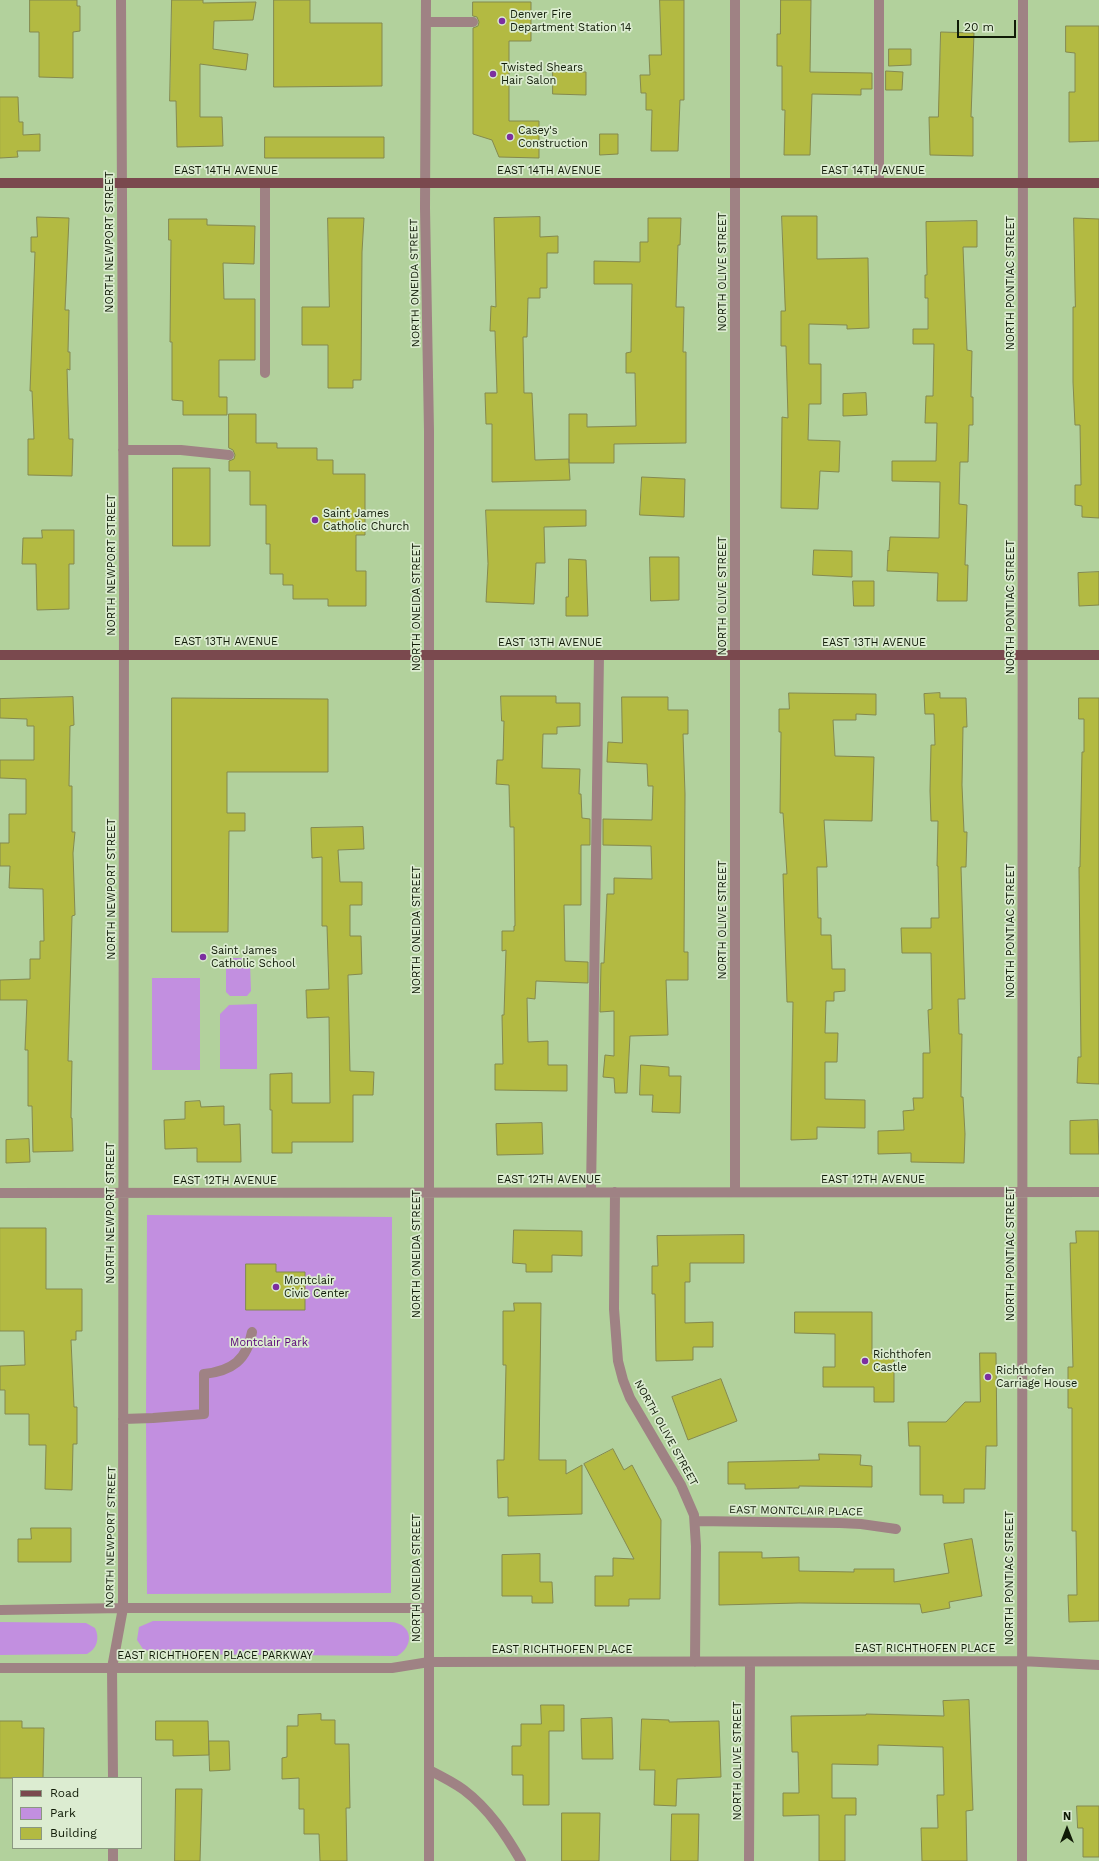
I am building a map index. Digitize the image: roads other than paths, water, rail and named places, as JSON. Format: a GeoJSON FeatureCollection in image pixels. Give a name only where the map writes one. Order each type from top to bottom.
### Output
{"type":"FeatureCollection","features":[{"type":"Feature","properties":{"kind":"main road","name":"EAST 14TH AVENUE"},"geometry":{"type":"LineString","coordinates":[[0,183],[265,184],[1099,182]]}},
{"type":"Feature","properties":{"kind":"main road","name":"EAST 13TH AVENUE"},"geometry":{"type":"LineString","coordinates":[[0,655],[1099,655]]}},
{"type":"Feature","properties":{"kind":"street","name":"NORTH NEWPORT STREET"},"geometry":{"type":"LineString","coordinates":[[113,1777],[112,1668],[123,1608],[124,654],[121,0]]}},
{"type":"Feature","properties":{"kind":"street","name":"NORTH ONEIDA STREET"},"geometry":{"type":"LineString","coordinates":[[426,0],[426,183],[429,431],[430,1861]]}},
{"type":"Feature","properties":{"kind":"street","name":"NORTH OLIVE STREET"},"geometry":{"type":"LineString","coordinates":[[735,0],[735,1192]]}},
{"type":"Feature","properties":{"kind":"street"},"geometry":{"type":"LineString","coordinates":[[879,0],[879,183]]}},
{"type":"Feature","properties":{"kind":"street","name":"NORTH PONTIAC STREET"},"geometry":{"type":"LineString","coordinates":[[1022,1861],[1023,0]]}},
{"type":"Feature","properties":{"kind":"street"},"geometry":{"type":"LineString","coordinates":[[426,22],[473,22]]}},
{"type":"Feature","properties":{"kind":"street"},"geometry":{"type":"LineString","coordinates":[[265,184],[265,372]]}},
{"type":"Feature","properties":{"kind":"street"},"geometry":{"type":"LineString","coordinates":[[123,450],[181,450],[229,455]]}},
{"type":"Feature","properties":{"kind":"street"},"geometry":{"type":"LineString","coordinates":[[591,1192],[599,655]]}},
{"type":"Feature","properties":{"kind":"street","name":"NORTH OLIVE STREET"},"geometry":{"type":"LineString","coordinates":[[615,1192],[614,1309],[616,1350],[621,1374],[636,1409],[687,1497],[695,1521],[695,1662]]}},
{"type":"Feature","properties":{"kind":"street","name":"EAST 12TH AVENUE"},"geometry":{"type":"LineString","coordinates":[[0,1193],[1099,1192]]}},
{"type":"Feature","properties":{"kind":"street"},"geometry":{"type":"LineString","coordinates":[[123,1419],[204,1414],[204,1374],[221,1372],[232,1366],[247,1349],[252,1332]]}},
{"type":"Feature","properties":{"kind":"street","name":"EAST MONTCLAIR PLACE"},"geometry":{"type":"LineString","coordinates":[[695,1521],[840,1523],[861,1524],[896,1529]]}},
{"type":"Feature","properties":{"kind":"street"},"geometry":{"type":"LineString","coordinates":[[0,1610],[123,1608],[429,1608]]}},
{"type":"Feature","properties":{"kind":"street","name":"EAST RICHTHOFEN PLACE"},"geometry":{"type":"LineString","coordinates":[[429,1662],[1021,1661],[1099,1665]]}},
{"type":"Feature","properties":{"kind":"street","name":"EAST RICHTHOFEN PLACE PARKWAY"},"geometry":{"type":"LineString","coordinates":[[0,1668],[392,1668],[429,1662]]}},
{"type":"Feature","properties":{"kind":"street","name":"NORTH OLIVE STREET"},"geometry":{"type":"LineString","coordinates":[[749,1861],[750,1662]]}},
{"type":"Feature","properties":{"kind":"street"},"geometry":{"type":"LineString","coordinates":[[429,1770],[465,1791],[486,1810],[498,1824],[521,1861]]}},
{"type":"Feature","properties":{"kind":"street"},"geometry":{"type":"LineString","coordinates":[[113,1849],[113,1861]]}},
{"type":"Feature","properties":{"kind":"place","name":"Denver Fire Department Station 14"},"geometry":{"type":"Point","coordinates":[502,21]}},
{"type":"Feature","properties":{"kind":"place","name":"Twisted Shears Hair Salon"},"geometry":{"type":"Point","coordinates":[493,74]}},
{"type":"Feature","properties":{"kind":"place","name":"Casey's Construction"},"geometry":{"type":"Point","coordinates":[510,137]}},
{"type":"Feature","properties":{"kind":"place","name":"Saint James Catholic Church"},"geometry":{"type":"Point","coordinates":[315,520]}},
{"type":"Feature","properties":{"kind":"place","name":"Saint James Catholic School"},"geometry":{"type":"Point","coordinates":[203,957]}},
{"type":"Feature","properties":{"kind":"place","name":"Montclair Civic Center"},"geometry":{"type":"Point","coordinates":[276,1287]}},
{"type":"Feature","properties":{"kind":"place","name":"Richthofen Castle"},"geometry":{"type":"Point","coordinates":[865,1361]}},
{"type":"Feature","properties":{"kind":"place","name":"Richthofen Carriage House"},"geometry":{"type":"Point","coordinates":[988,1377]}},
{"type":"Feature","properties":{"kind":"park label","name":"Montclair Park"},"geometry":{"type":"Point","coordinates":[269,1343]}}]}
